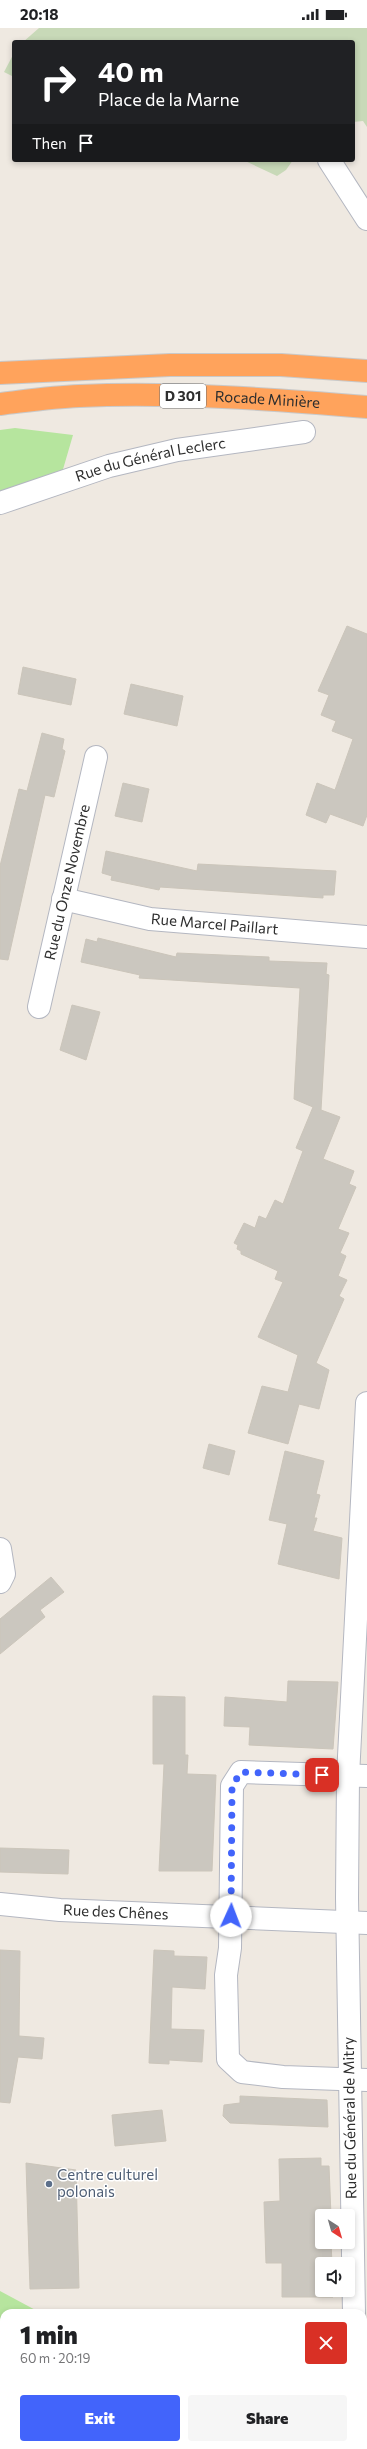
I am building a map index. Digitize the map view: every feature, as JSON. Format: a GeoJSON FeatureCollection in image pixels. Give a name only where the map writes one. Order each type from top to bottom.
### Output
{"type":"FeatureCollection","features":[{"type":"Feature","properties":{"kind":"highway","name":"D 301"},"geometry":{"type":"LineString","coordinates":[[0,373],[170,365],[281,365],[367,371]]}},
{"type":"Feature","properties":{"kind":"highway","name":"Rocade Minière"},"geometry":{"type":"LineString","coordinates":[[0,404],[77,396],[163,395],[250,397],[367,407]]}},
{"type":"Feature","properties":{"kind":"street"},"geometry":{"type":"LineString","coordinates":[[330,162],[367,219]]}},
{"type":"Feature","properties":{"kind":"street","name":"Rue du Général Leclerc"},"geometry":{"type":"LineString","coordinates":[[0,503],[109,466],[177,450],[304,432]]}},
{"type":"Feature","properties":{"kind":"street","name":"Rue du Onze Novembre"},"geometry":{"type":"LineString","coordinates":[[39,1007],[96,757]]}},
{"type":"Feature","properties":{"kind":"street","name":"Rue Marcel Paillart"},"geometry":{"type":"LineString","coordinates":[[64,899],[150,918],[367,937]]}},
{"type":"Feature","properties":{"kind":"street","name":"Rue du Général de Mitry"},"geometry":{"type":"LineString","coordinates":[[358,2309],[357,1776],[367,1404]]}},
{"type":"Feature","properties":{"kind":"street"},"geometry":{"type":"LineString","coordinates":[[0,1549],[3,1554],[4,1574],[0,1582]]}},
{"type":"Feature","properties":{"kind":"street"},"geometry":{"type":"LineString","coordinates":[[357,1776],[241,1772],[232,1786],[230,1961],[226,1975],[228,2059],[242,2072],[284,2077],[358,2080]]}},
{"type":"Feature","properties":{"kind":"street","name":"Rue des Chênes"},"geometry":{"type":"LineString","coordinates":[[0,1904],[60,1910],[231,1916],[357,1923]]}},
{"type":"Feature","properties":{"kind":"green space"},"geometry":{"type":"Polygon","coordinates":[[[39,28],[367,28],[367,127],[363,121],[355,122],[355,40],[25,40],[39,28]]]}},
{"type":"Feature","properties":{"kind":"green space"},"geometry":{"type":"Polygon","coordinates":[[[12,57],[12,76],[4,72],[12,57]]]}},
{"type":"Feature","properties":{"kind":"green space"},"geometry":{"type":"Polygon","coordinates":[[[247,162],[292,162],[286,170],[277,176],[247,162]]]}},
{"type":"Feature","properties":{"kind":"green space"},"geometry":{"type":"Polygon","coordinates":[[[15,428],[73,435],[59,483],[0,503],[0,430],[15,428]]]}},
{"type":"Feature","properties":{"kind":"green space"},"geometry":{"type":"Polygon","coordinates":[[[0,2291],[34,2309],[0,2309],[0,2291]]]}},
{"type":"Feature","properties":{"kind":"building"},"geometry":{"type":"Polygon","coordinates":[[[347,626],[367,634],[367,815],[363,826],[330,814],[326,823],[306,815],[317,783],[335,790],[353,739],[332,731],[336,721],[321,715],[329,695],[318,691],[347,626]]]}},
{"type":"Feature","properties":{"kind":"building"},"geometry":{"type":"Polygon","coordinates":[[[23,667],[76,679],[71,705],[18,694],[23,667]]]}},
{"type":"Feature","properties":{"kind":"building"},"geometry":{"type":"Polygon","coordinates":[[[131,684],[183,696],[177,726],[124,714],[131,684]]]}},
{"type":"Feature","properties":{"kind":"building"},"geometry":{"type":"Polygon","coordinates":[[[42,733],[64,739],[62,749],[65,751],[54,797],[45,795],[8,960],[0,959],[0,866],[19,789],[27,791],[42,733]]]}},
{"type":"Feature","properties":{"kind":"building"},"geometry":{"type":"Polygon","coordinates":[[[123,783],[149,789],[142,822],[115,816],[123,783]]]}},
{"type":"Feature","properties":{"kind":"building"},"geometry":{"type":"Polygon","coordinates":[[[106,851],[197,871],[198,864],[336,871],[334,895],[323,895],[323,898],[160,887],[159,890],[111,880],[112,876],[102,873],[106,851]]]}},
{"type":"Feature","properties":{"kind":"building"},"geometry":{"type":"Polygon","coordinates":[[[98,938],[176,957],[177,953],[269,957],[269,961],[327,963],[326,974],[329,975],[321,1110],[340,1117],[323,1159],[354,1171],[349,1184],[356,1187],[338,1229],[349,1233],[340,1253],[346,1256],[338,1276],[347,1280],[339,1296],[344,1299],[316,1363],[329,1370],[319,1409],[299,1404],[288,1444],[248,1433],[262,1386],[288,1392],[298,1355],[258,1337],[283,1282],[275,1279],[278,1271],[241,1254],[241,1251],[237,1249],[238,1245],[234,1243],[244,1223],[255,1228],[259,1216],[266,1219],[275,1200],[283,1204],[303,1151],[296,1148],[313,1107],[294,1099],[300,988],[139,978],[140,975],[81,962],[86,939],[97,942],[98,938]]]}},
{"type":"Feature","properties":{"kind":"building"},"geometry":{"type":"Polygon","coordinates":[[[72,1005],[100,1012],[86,1060],[60,1050],[72,1005]]]}},
{"type":"Feature","properties":{"kind":"building"},"geometry":{"type":"Polygon","coordinates":[[[209,1444],[235,1451],[229,1475],[203,1468],[209,1444]]]}},
{"type":"Feature","properties":{"kind":"building"},"geometry":{"type":"Polygon","coordinates":[[[285,1451],[324,1461],[316,1494],[320,1495],[314,1518],[317,1518],[313,1531],[342,1538],[339,1579],[278,1564],[287,1524],[269,1520],[285,1451]]]}},
{"type":"Feature","properties":{"kind":"building"},"geometry":{"type":"Polygon","coordinates":[[[51,1577],[64,1592],[40,1610],[45,1617],[0,1654],[0,1619],[51,1577]]]}},
{"type":"Feature","properties":{"kind":"building"},"geometry":{"type":"Polygon","coordinates":[[[288,1681],[338,1682],[333,1749],[249,1745],[250,1727],[224,1726],[225,1697],[287,1702],[288,1681]]]}},
{"type":"Feature","properties":{"kind":"building"},"geometry":{"type":"Polygon","coordinates":[[[153,1696],[185,1697],[185,1755],[188,1755],[187,1774],[216,1775],[212,1871],[159,1871],[164,1764],[153,1764],[153,1696]]]}},
{"type":"Feature","properties":{"kind":"building"},"geometry":{"type":"Polygon","coordinates":[[[0,1848],[69,1850],[68,1874],[0,1872],[0,1848]]]}},
{"type":"Feature","properties":{"kind":"building"},"geometry":{"type":"Polygon","coordinates":[[[0,1950],[20,1951],[19,2036],[44,2038],[42,2059],[18,2057],[10,2103],[0,2102],[0,1950]]]}},
{"type":"Feature","properties":{"kind":"building"},"geometry":{"type":"Polygon","coordinates":[[[154,1950],[174,1951],[174,1956],[207,1957],[205,1989],[172,1987],[171,2029],[204,2030],[202,2062],[169,2060],[169,2064],[149,2063],[154,1950]]]}},
{"type":"Feature","properties":{"kind":"building"},"geometry":{"type":"Polygon","coordinates":[[[240,2096],[327,2100],[328,2127],[230,2123],[223,2116],[224,2105],[240,2103],[240,2096]]]}},
{"type":"Feature","properties":{"kind":"building"},"geometry":{"type":"Polygon","coordinates":[[[162,2110],[166,2141],[115,2146],[112,2115],[162,2110]]]}},
{"type":"Feature","properties":{"kind":"building"},"geometry":{"type":"Polygon","coordinates":[[[321,2158],[321,2166],[329,2166],[331,2209],[315,2209],[315,2249],[331,2249],[332,2257],[315,2257],[315,2297],[282,2297],[282,2263],[266,2263],[264,2202],[280,2201],[279,2159],[321,2158]]]}},
{"type":"Feature","properties":{"kind":"building"},"geometry":{"type":"Polygon","coordinates":[[[26,2163],[76,2170],[79,2288],[30,2289],[26,2163]]]}},
{"type":"Feature","properties":{"kind":"place","name":"Centre culturel polonais"},"geometry":{"type":"Point","coordinates":[49,2184]}},
{"type":"Feature","properties":{"kind":"route"},"geometry":{"type":"LineString","coordinates":[[231,1916],[232,1786],[241,1772],[322,1775]]}}]}
